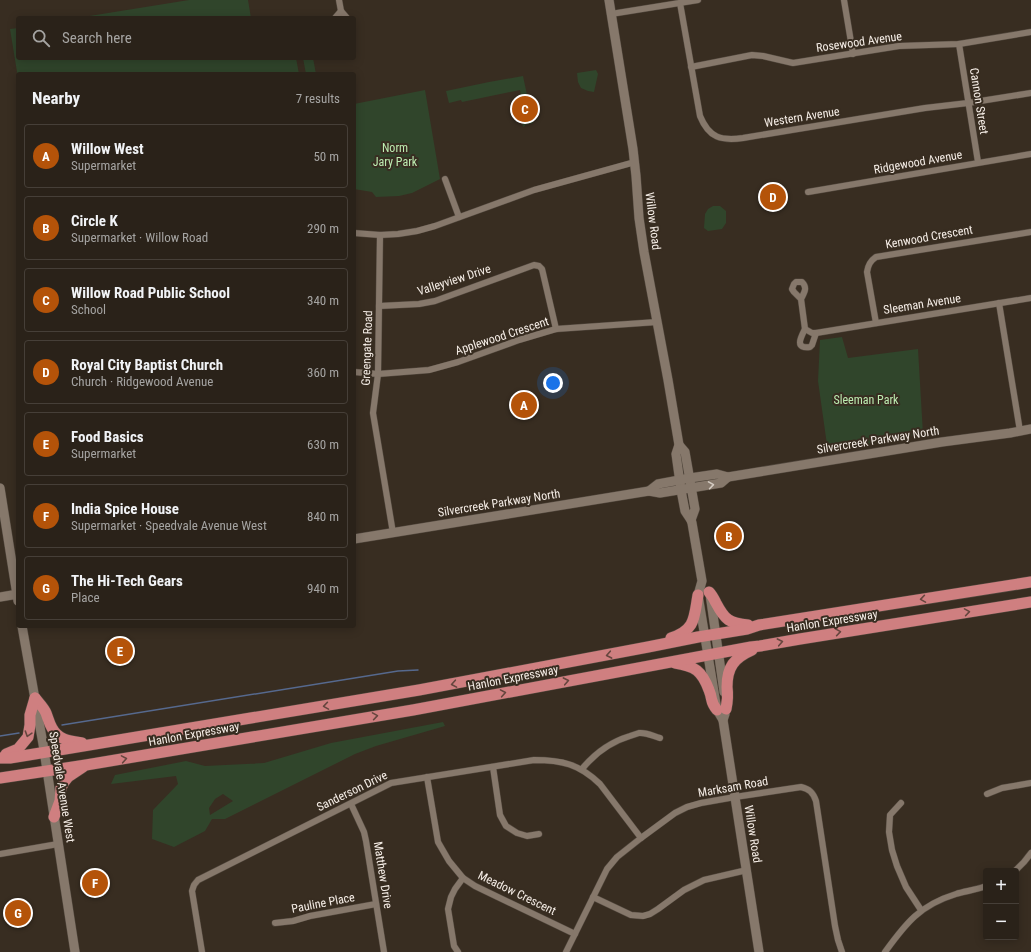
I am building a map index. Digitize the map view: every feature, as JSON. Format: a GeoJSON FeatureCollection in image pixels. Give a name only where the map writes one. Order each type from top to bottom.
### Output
{"type":"FeatureCollection","features":[{"type":"Feature","properties":{"kind":"highway","name":"Hanlon Expressway"},"geometry":{"type":"LineString","coordinates":[[0,758],[10,758],[372,698],[747,629],[759,625],[1031,582]]}},
{"type":"Feature","properties":{"kind":"highway"},"geometry":{"type":"LineString","coordinates":[[709,592],[713,596],[725,618],[733,623],[759,625]]}},
{"type":"Feature","properties":{"kind":"highway"},"geometry":{"type":"LineString","coordinates":[[648,647],[684,632],[692,625],[698,595]]}},
{"type":"Feature","properties":{"kind":"highway","name":"Hanlon Expressway"},"geometry":{"type":"LineString","coordinates":[[0,778],[413,710],[800,638],[1031,602]]}},
{"type":"Feature","properties":{"kind":"highway"},"geometry":{"type":"LineString","coordinates":[[666,662],[686,665],[697,670],[710,691],[712,705],[722,713],[728,701],[727,686],[731,665],[743,654],[760,646]]}},
{"type":"Feature","properties":{"kind":"highway"},"geometry":{"type":"LineString","coordinates":[[35,698],[46,712],[52,729],[56,734],[68,741],[92,744]]}},
{"type":"Feature","properties":{"kind":"highway"},"geometry":{"type":"LineString","coordinates":[[0,758],[18,749],[28,737],[30,715],[35,698]]}},
{"type":"Feature","properties":{"kind":"highway"},"geometry":{"type":"LineString","coordinates":[[54,817],[60,801],[61,788],[64,782],[68,777],[86,765]]}},
{"type":"Feature","properties":{"kind":"main road","name":"Willow Road"},"geometry":{"type":"LineString","coordinates":[[609,0],[634,162],[639,218],[644,252],[679,445],[676,454],[684,483],[685,510],[691,520],[702,581],[709,592],[710,635],[759,952]]}},
{"type":"Feature","properties":{"kind":"main road","name":"Silvercreek Parkway North"},"geometry":{"type":"LineString","coordinates":[[356,539],[649,491],[660,493],[684,483],[717,474],[728,477],[1031,429]]}},
{"type":"Feature","properties":{"kind":"main road","name":"Silvercreek Parkway North"},"geometry":{"type":"LineString","coordinates":[[684,483],[691,488],[721,483],[728,477]]}},
{"type":"Feature","properties":{"kind":"main road"},"geometry":{"type":"LineString","coordinates":[[0,488],[16,584]]}},
{"type":"Feature","properties":{"kind":"main road","name":"Willow Road"},"geometry":{"type":"LineString","coordinates":[[691,488],[695,509],[691,520]]}},
{"type":"Feature","properties":{"kind":"main road","name":"Willow Road"},"geometry":{"type":"LineString","coordinates":[[702,581],[698,595],[710,635]]}},
{"type":"Feature","properties":{"kind":"main road"},"geometry":{"type":"LineString","coordinates":[[0,597],[16,596]]}},
{"type":"Feature","properties":{"kind":"main road","name":"Speedvale Avenue West"},"geometry":{"type":"LineString","coordinates":[[22,628],[44,752],[75,952]]}},
{"type":"Feature","properties":{"kind":"street"},"geometry":{"type":"LineString","coordinates":[[339,0],[341,11],[345,16]]}},
{"type":"Feature","properties":{"kind":"street"},"geometry":{"type":"LineString","coordinates":[[611,14],[698,0]]}},
{"type":"Feature","properties":{"kind":"street"},"geometry":{"type":"LineString","coordinates":[[844,0],[852,54]]}},
{"type":"Feature","properties":{"kind":"street","name":"Western Avenue"},"geometry":{"type":"LineString","coordinates":[[680,3],[702,123],[710,133],[722,139],[730,140],[925,108],[1031,93]]}},
{"type":"Feature","properties":{"kind":"street"},"geometry":{"type":"LineString","coordinates":[[337,16],[341,11]]}},
{"type":"Feature","properties":{"kind":"street","name":"Rosewood Avenue"},"geometry":{"type":"LineString","coordinates":[[691,67],[752,55],[793,63],[900,46],[959,44],[1031,32]]}},
{"type":"Feature","properties":{"kind":"street","name":"Cannon Street"},"geometry":{"type":"LineString","coordinates":[[959,44],[978,162]]}},
{"type":"Feature","properties":{"kind":"street","name":"Ridgewood Avenue"},"geometry":{"type":"LineString","coordinates":[[808,192],[1031,154]]}},
{"type":"Feature","properties":{"kind":"street"},"geometry":{"type":"LineString","coordinates":[[356,233],[380,235],[417,231],[534,190],[634,162]]}},
{"type":"Feature","properties":{"kind":"street"},"geometry":{"type":"LineString","coordinates":[[445,179],[459,217]]}},
{"type":"Feature","properties":{"kind":"street","name":"Kenwood Crescent"},"geometry":{"type":"LineString","coordinates":[[876,323],[867,272],[868,266],[876,257],[1031,232]]}},
{"type":"Feature","properties":{"kind":"street","name":"Greengate Road"},"geometry":{"type":"LineString","coordinates":[[380,235],[378,374],[373,414],[393,533]]}},
{"type":"Feature","properties":{"kind":"street","name":"Valleyview Drive"},"geometry":{"type":"LineString","coordinates":[[379,306],[419,304],[435,301],[534,265],[539,266],[542,269],[556,329]]}},
{"type":"Feature","properties":{"kind":"street","name":"Sleeman Avenue"},"geometry":{"type":"LineString","coordinates":[[816,334],[1031,298]]}},
{"type":"Feature","properties":{"kind":"street"},"geometry":{"type":"LineString","coordinates":[[800,299],[805,329],[799,342],[803,347],[810,347],[816,334],[805,329]]}},
{"type":"Feature","properties":{"kind":"street"},"geometry":{"type":"LineString","coordinates":[[999,303],[1020,431]]}},
{"type":"Feature","properties":{"kind":"street","name":"Applewood Crescent"},"geometry":{"type":"LineString","coordinates":[[356,372],[378,374],[430,370],[556,329],[657,322]]}},
{"type":"Feature","properties":{"kind":"street"},"geometry":{"type":"LineString","coordinates":[[582,769],[590,759],[605,747],[622,738],[639,733],[646,733],[660,738]]}},
{"type":"Feature","properties":{"kind":"street","name":"Sanderson Drive"},"geometry":{"type":"LineString","coordinates":[[202,952],[192,891],[198,880],[391,783],[534,760],[564,762],[582,769],[600,784],[641,838]]}},
{"type":"Feature","properties":{"kind":"street"},"geometry":{"type":"LineString","coordinates":[[492,767],[500,815],[506,826],[517,833],[527,836],[540,834]]}},
{"type":"Feature","properties":{"kind":"street","name":"Meadow Crescent"},"geometry":{"type":"LineString","coordinates":[[427,777],[438,842],[449,861],[463,878],[475,886],[575,934]]}},
{"type":"Feature","properties":{"kind":"street"},"geometry":{"type":"LineString","coordinates":[[987,794],[1002,788],[1031,783]]}},
{"type":"Feature","properties":{"kind":"street","name":"Marksam Road"},"geometry":{"type":"LineString","coordinates":[[566,952],[607,869],[617,857],[675,813],[687,807],[701,803],[800,787],[809,790],[814,795],[816,801],[835,926],[842,952]]}},
{"type":"Feature","properties":{"kind":"street"},"geometry":{"type":"LineString","coordinates":[[900,803],[890,815],[889,832],[892,850],[906,888],[922,910]]}},
{"type":"Feature","properties":{"kind":"street","name":"Matthew Drive"},"geometry":{"type":"LineString","coordinates":[[351,804],[364,832],[384,952]]}},
{"type":"Feature","properties":{"kind":"street"},"geometry":{"type":"LineString","coordinates":[[0,854],[58,844]]}},
{"type":"Feature","properties":{"kind":"street"},"geometry":{"type":"LineString","coordinates":[[1018,868],[1031,853]]}},
{"type":"Feature","properties":{"kind":"street"},"geometry":{"type":"LineString","coordinates":[[593,897],[631,915],[643,916],[650,914],[684,890],[704,880],[747,870]]}},
{"type":"Feature","properties":{"kind":"street"},"geometry":{"type":"LineString","coordinates":[[458,952],[454,946],[448,909],[451,897],[463,878]]}},
{"type":"Feature","properties":{"kind":"street"},"geometry":{"type":"LineString","coordinates":[[885,952],[908,923],[922,910],[938,901],[956,894],[983,887]]}},
{"type":"Feature","properties":{"kind":"street","name":"Pauline Place"},"geometry":{"type":"LineString","coordinates":[[275,923],[376,904]]}},
{"type":"Feature","properties":{"kind":"green space"},"geometry":{"type":"Polygon","coordinates":[[[189,0],[248,0],[251,16],[89,16],[189,0]]]}},
{"type":"Feature","properties":{"kind":"green space"},"geometry":{"type":"Polygon","coordinates":[[[16,28],[16,60],[296,60],[299,72],[17,72],[10,29],[16,28]]]}},
{"type":"Feature","properties":{"kind":"green space"},"geometry":{"type":"Polygon","coordinates":[[[303,60],[313,60],[316,72],[306,72],[303,60]]]}},
{"type":"Feature","properties":{"kind":"green space"},"geometry":{"type":"Polygon","coordinates":[[[596,70],[598,74],[594,92],[581,88],[578,82],[577,73],[596,70]]]}},
{"type":"Feature","properties":{"kind":"green space"},"geometry":{"type":"Polygon","coordinates":[[[523,76],[533,123],[523,127],[516,98],[521,97],[520,90],[462,102],[461,100],[449,103],[446,91],[523,76]]]}},
{"type":"Feature","properties":{"kind":"green space","name":"Norm Jary Park"},"geometry":{"type":"Polygon","coordinates":[[[425,90],[440,179],[412,193],[399,196],[376,197],[372,192],[356,189],[356,104],[425,90]]]}},
{"type":"Feature","properties":{"kind":"green space"},"geometry":{"type":"Polygon","coordinates":[[[713,206],[720,206],[726,211],[726,223],[722,229],[708,231],[704,228],[705,214],[708,209],[713,206]]]}},
{"type":"Feature","properties":{"kind":"green space","name":"Sleeman Park"},"geometry":{"type":"Polygon","coordinates":[[[842,337],[848,358],[918,349],[923,434],[828,452],[818,381],[820,340],[842,337]]]}},
{"type":"Feature","properties":{"kind":"green space"},"geometry":{"type":"Polygon","coordinates":[[[443,722],[445,726],[376,746],[355,754],[225,819],[212,819],[205,831],[174,847],[152,839],[153,810],[178,784],[176,776],[111,784],[115,775],[186,761],[205,766],[264,763],[331,743],[443,722]],[[223,794],[215,799],[209,808],[210,815],[233,801],[223,794]]]}},
{"type":"Feature","properties":{"kind":"waterway"},"geometry":{"type":"LineString","coordinates":[[62,725],[398,671],[418,670]]}},
{"type":"Feature","properties":{"kind":"waterway"},"geometry":{"type":"LineString","coordinates":[[0,736],[19,733]]}},
{"type":"Feature","properties":{"kind":"place","name":"Willow Road Public School"},"geometry":{"type":"Point","coordinates":[525,109]}},
{"type":"Feature","properties":{"kind":"place","name":"Royal City Baptist Church"},"geometry":{"type":"Point","coordinates":[773,197]}},
{"type":"Feature","properties":{"kind":"place","name":"Willow West"},"geometry":{"type":"Point","coordinates":[524,405]}},
{"type":"Feature","properties":{"kind":"place","name":"Circle K"},"geometry":{"type":"Point","coordinates":[729,536]}},
{"type":"Feature","properties":{"kind":"place","name":"Food Basics"},"geometry":{"type":"Point","coordinates":[120,651]}},
{"type":"Feature","properties":{"kind":"place","name":"India Spice House"},"geometry":{"type":"Point","coordinates":[95,883]}},
{"type":"Feature","properties":{"kind":"place","name":"The Hi-Tech Gears"},"geometry":{"type":"Point","coordinates":[18,913]}}]}
